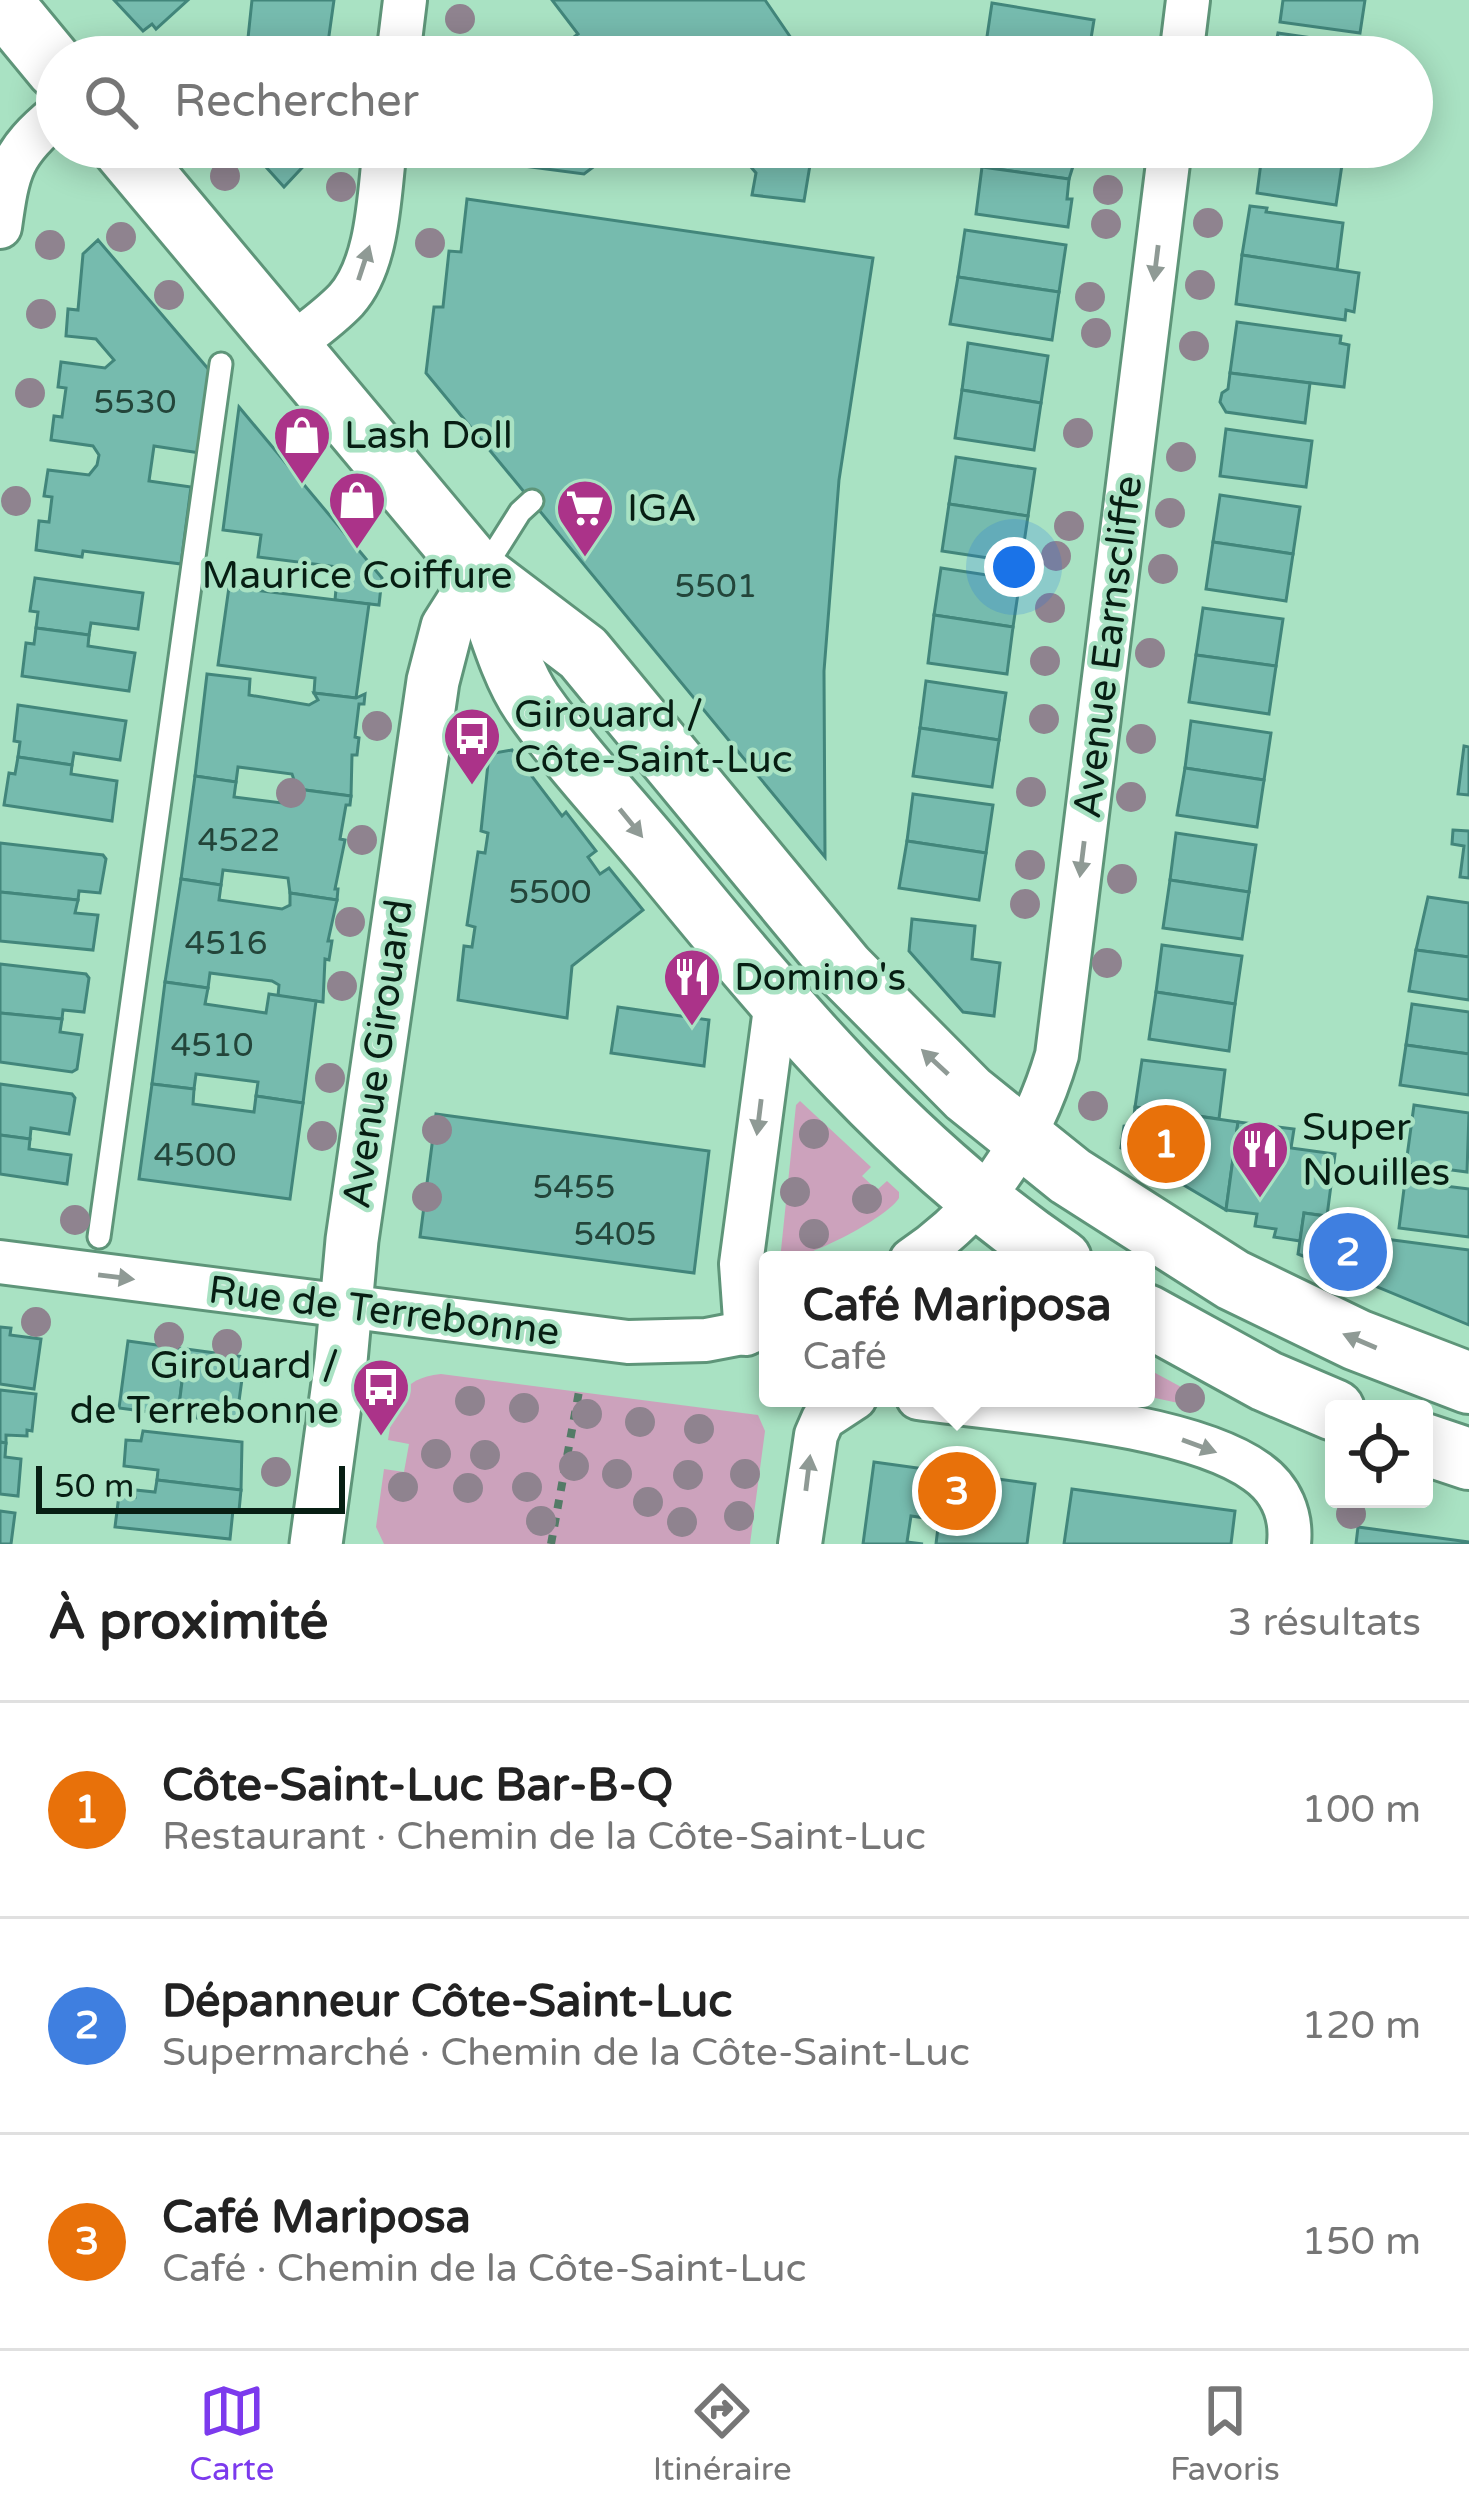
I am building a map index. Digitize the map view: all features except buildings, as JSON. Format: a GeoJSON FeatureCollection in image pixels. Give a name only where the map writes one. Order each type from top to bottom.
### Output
{"type":"FeatureCollection","features":[{"type":"Feature","properties":{"kind":"main road"},"geometry":{"type":"LineString","coordinates":[[0,0],[36,44]]}},
{"type":"Feature","properties":{"kind":"main road"},"geometry":{"type":"LineString","coordinates":[[139,168],[480,575],[583,653],[844,970],[930,1058],[1023,1140],[1113,1205],[1233,1280],[1358,1340],[1469,1383]]}},
{"type":"Feature","properties":{"kind":"main road"},"geometry":{"type":"LineString","coordinates":[[480,575],[530,700],[776,1001],[872,1104],[981,1202],[1048,1251]]}},
{"type":"Feature","properties":{"kind":"main road"},"geometry":{"type":"LineString","coordinates":[[1155,1320],[1266,1381],[1325,1406]]}},
{"type":"Feature","properties":{"kind":"main road"},"geometry":{"type":"LineString","coordinates":[[1433,1447],[1469,1459]]}},
{"type":"Feature","properties":{"kind":"street"},"geometry":{"type":"LineString","coordinates":[[401,36],[405,0]]}},
{"type":"Feature","properties":{"kind":"street"},"geometry":{"type":"LineString","coordinates":[[1184,36],[1188,0]]}},
{"type":"Feature","properties":{"kind":"street"},"geometry":{"type":"LineString","coordinates":[[0,227],[11,163],[36,134]]}},
{"type":"Feature","properties":{"kind":"street"},"geometry":{"type":"LineString","coordinates":[[288,348],[346,299],[362,274],[383,168]]}},
{"type":"Feature","properties":{"kind":"street","name":"Avenue Earnscliffe"},"geometry":{"type":"LineString","coordinates":[[1023,1140],[1045,1096],[1062,1029],[1167,168]]}},
{"type":"Feature","properties":{"kind":"street","name":"Avenue Girouard"},"geometry":{"type":"LineString","coordinates":[[316,1544],[388,973],[433,681],[447,627],[480,575]]}},
{"type":"Feature","properties":{"kind":"street"},"geometry":{"type":"LineString","coordinates":[[757,1331],[741,1264],[776,1001]]}},
{"type":"Feature","properties":{"kind":"street"},"geometry":{"type":"LineString","coordinates":[[922,1251],[981,1202],[1023,1140]]}},
{"type":"Feature","properties":{"kind":"street","name":"Rue de Terrebonne"},"geometry":{"type":"LineString","coordinates":[[0,1262],[628,1342],[688,1341],[757,1331]]}},
{"type":"Feature","properties":{"kind":"street"},"geometry":{"type":"LineString","coordinates":[[800,1544],[811,1450],[823,1419],[841,1407]]}},
{"type":"Feature","properties":{"kind":"street"},"geometry":{"type":"LineString","coordinates":[[978,1407],[1171,1436],[1233,1459],[1273,1486],[1289,1517],[1289,1544]]}},
{"type":"Feature","properties":{"kind":"lane"},"geometry":{"type":"LineString","coordinates":[[99,1237],[220,364]]}},
{"type":"Feature","properties":{"kind":"lane"},"geometry":{"type":"LineString","coordinates":[[480,575],[532,501]]}},
{"type":"Feature","properties":{"kind":"path"},"geometry":{"type":"LineString","coordinates":[[551,1544],[580,1386]]}},
{"type":"Feature","properties":{"kind":"shaded area"},"geometry":{"type":"Polygon","coordinates":[[[800,1101],[871,1167],[862,1176],[877,1190],[887,1181],[899,1192],[899,1198],[878,1217],[812,1251],[781,1251],[800,1101]]]}},
{"type":"Feature","properties":{"kind":"shaded area"},"geometry":{"type":"Polygon","coordinates":[[[1155,1373],[1196,1395],[1192,1406],[1155,1398],[1155,1373]]]}},
{"type":"Feature","properties":{"kind":"shaded area"},"geometry":{"type":"Polygon","coordinates":[[[441,1374],[758,1415],[765,1431],[750,1544],[384,1544],[376,1527],[384,1469],[404,1472],[409,1444],[388,1440],[396,1404],[416,1381],[441,1374]]]}},
{"type":"Feature","properties":{"kind":"place","name":"Lash Doll"},"geometry":{"type":"Point","coordinates":[302,486]}},
{"type":"Feature","properties":{"kind":"place","name":"Maurice Coiffure"},"geometry":{"type":"Point","coordinates":[357,551]}},
{"type":"Feature","properties":{"kind":"place","name":"IGA"},"geometry":{"type":"Point","coordinates":[585,559]}},
{"type":"Feature","properties":{"kind":"place","name":"Girouard / Côte-Saint-Luc"},"geometry":{"type":"Point","coordinates":[472,787]}},
{"type":"Feature","properties":{"kind":"place","name":"Domino's"},"geometry":{"type":"Point","coordinates":[692,1028]}},
{"type":"Feature","properties":{"kind":"place","name":"Côte-Saint-Luc Bar-B-Q"},"geometry":{"type":"Point","coordinates":[1166,1144]}},
{"type":"Feature","properties":{"kind":"place","name":"Super Nouilles"},"geometry":{"type":"Point","coordinates":[1260,1200]}},
{"type":"Feature","properties":{"kind":"place","name":"Dépanneur Côte-Saint-Luc"},"geometry":{"type":"Point","coordinates":[1348,1252]}},
{"type":"Feature","properties":{"kind":"place","name":"Girouard / de Terrebonne"},"geometry":{"type":"Point","coordinates":[381,1438]}},
{"type":"Feature","properties":{"kind":"place","name":"Café Mariposa"},"geometry":{"type":"Point","coordinates":[957,1491]}}]}
